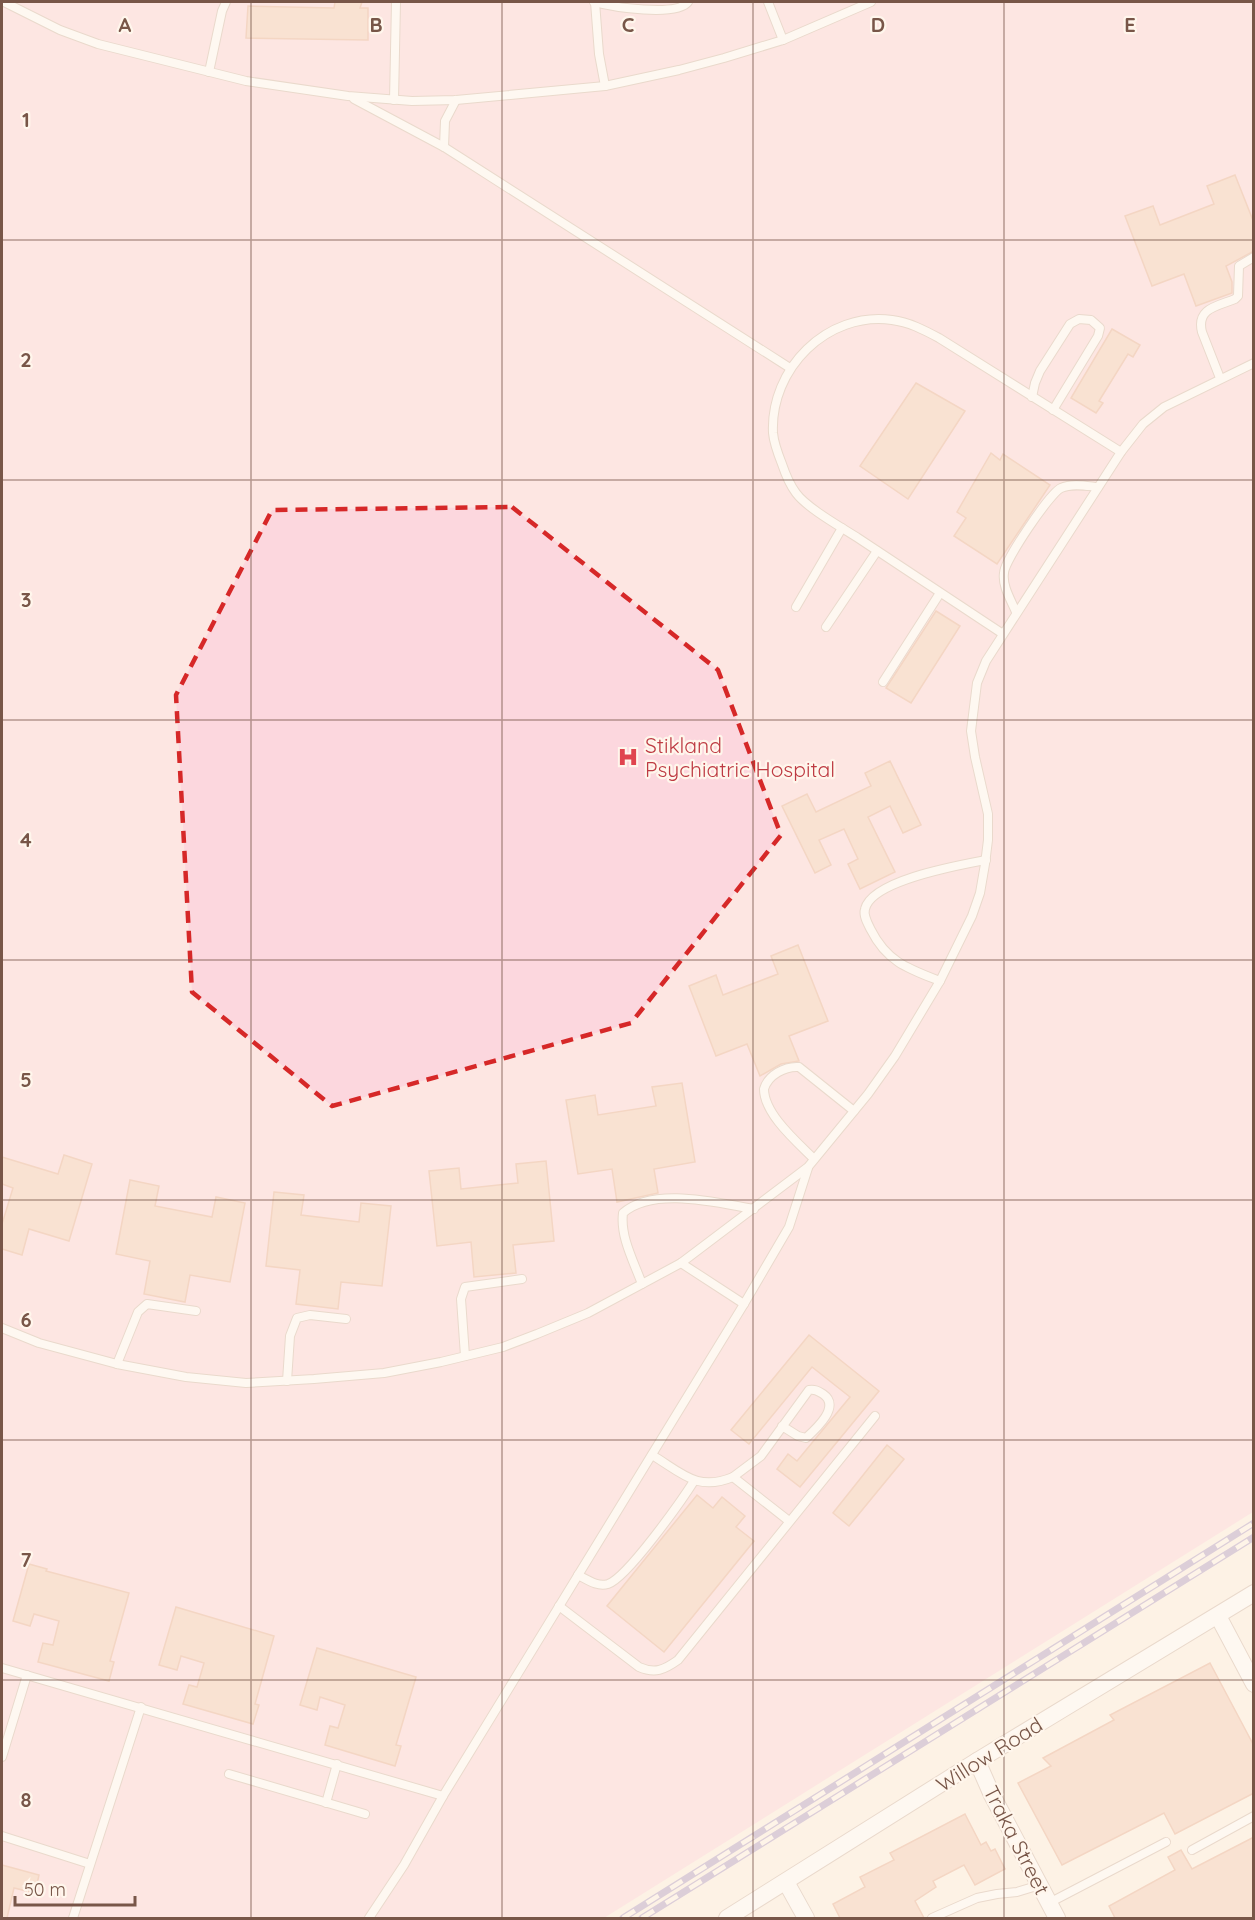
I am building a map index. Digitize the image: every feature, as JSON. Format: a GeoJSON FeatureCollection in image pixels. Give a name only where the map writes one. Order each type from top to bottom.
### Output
{"type":"FeatureCollection","features":[{"type":"Feature","properties":{"kind":"street","name":"Willow Road"},"geometry":{"type":"LineString","coordinates":[[727,1918],[977,1761],[1254,1593]]}},
{"type":"Feature","properties":{"kind":"street"},"geometry":{"type":"LineString","coordinates":[[1218,1616],[1254,1684]]}},
{"type":"Feature","properties":{"kind":"street","name":"Traka Street"},"geometry":{"type":"LineString","coordinates":[[977,1761],[992,1795],[1058,1918]]}},
{"type":"Feature","properties":{"kind":"street"},"geometry":{"type":"LineString","coordinates":[[786,1882],[806,1918]]}},
{"type":"Feature","properties":{"kind":"lane"},"geometry":{"type":"LineString","coordinates":[[4,2],[60,30],[98,44],[209,72],[246,81],[348,96],[394,100],[456,100],[605,86],[724,58],[783,40],[871,2]]}},
{"type":"Feature","properties":{"kind":"lane"},"geometry":{"type":"LineString","coordinates":[[209,72],[226,2]]}},
{"type":"Feature","properties":{"kind":"lane"},"geometry":{"type":"LineString","coordinates":[[394,100],[396,2]]}},
{"type":"Feature","properties":{"kind":"lane"},"geometry":{"type":"LineString","coordinates":[[605,86],[599,54],[595,2],[628,8],[662,9],[680,8],[688,2]]}},
{"type":"Feature","properties":{"kind":"lane"},"geometry":{"type":"LineString","coordinates":[[768,2],[783,40]]}},
{"type":"Feature","properties":{"kind":"lane"},"geometry":{"type":"LineString","coordinates":[[348,96],[444,147],[790,368]]}},
{"type":"Feature","properties":{"kind":"lane"},"geometry":{"type":"LineString","coordinates":[[444,147],[446,121],[456,100]]}},
{"type":"Feature","properties":{"kind":"lane"},"geometry":{"type":"LineString","coordinates":[[1220,378],[1202,332],[1201,318],[1209,309],[1235,299],[1239,292],[1239,266],[1254,257]]}},
{"type":"Feature","properties":{"kind":"lane"},"geometry":{"type":"LineString","coordinates":[[1032,397],[1037,378],[1070,324],[1079,319],[1091,320],[1100,328],[1098,336],[1053,410]]}},
{"type":"Feature","properties":{"kind":"lane"},"geometry":{"type":"LineString","coordinates":[[1003,633],[843,528],[796,494],[785,473],[773,434],[775,408],[790,368],[823,335],[846,325],[864,321],[891,320],[914,326],[939,338],[1121,452]]}},
{"type":"Feature","properties":{"kind":"lane"},"geometry":{"type":"LineString","coordinates":[[2,1328],[39,1343],[117,1364],[186,1377],[246,1383],[384,1373],[503,1347],[588,1313],[681,1263],[754,1209],[808,1167],[895,1056],[940,981],[972,916],[980,892],[986,860],[988,814],[972,740],[972,708],[977,683],[986,661],[1121,452],[1143,424],[1164,406],[1254,363]]}},
{"type":"Feature","properties":{"kind":"lane"},"geometry":{"type":"LineString","coordinates":[[1016,612],[1004,580],[1005,568],[1010,557],[1058,490],[1072,486],[1098,487]]}},
{"type":"Feature","properties":{"kind":"lane"},"geometry":{"type":"LineString","coordinates":[[796,607],[843,528]]}},
{"type":"Feature","properties":{"kind":"lane"},"geometry":{"type":"LineString","coordinates":[[826,627],[878,551]]}},
{"type":"Feature","properties":{"kind":"lane"},"geometry":{"type":"LineString","coordinates":[[883,682],[940,592]]}},
{"type":"Feature","properties":{"kind":"lane"},"geometry":{"type":"LineString","coordinates":[[940,981],[896,962],[887,954],[866,920],[865,906],[880,892],[918,875],[986,860]]}},
{"type":"Feature","properties":{"kind":"lane"},"geometry":{"type":"LineString","coordinates":[[814,1159],[782,1126],[766,1102],[764,1089],[771,1076],[800,1067],[854,1111]]}},
{"type":"Feature","properties":{"kind":"lane"},"geometry":{"type":"LineString","coordinates":[[369,1918],[404,1865],[443,1796],[744,1304],[789,1227],[808,1167]]}},
{"type":"Feature","properties":{"kind":"lane"},"geometry":{"type":"LineString","coordinates":[[642,1284],[622,1223],[623,1213],[632,1205],[646,1201],[672,1199],[696,1200],[754,1209]]}},
{"type":"Feature","properties":{"kind":"lane"},"geometry":{"type":"LineString","coordinates":[[681,1263],[744,1304]]}},
{"type":"Feature","properties":{"kind":"lane"},"geometry":{"type":"LineString","coordinates":[[465,1356],[461,1299],[465,1287],[522,1279]]}},
{"type":"Feature","properties":{"kind":"lane"},"geometry":{"type":"LineString","coordinates":[[117,1364],[138,1312],[147,1304],[196,1311]]}},
{"type":"Feature","properties":{"kind":"lane"},"geometry":{"type":"LineString","coordinates":[[287,1381],[290,1336],[297,1318],[310,1315],[346,1319]]}},
{"type":"Feature","properties":{"kind":"lane"},"geometry":{"type":"LineString","coordinates":[[652,1455],[694,1480],[706,1484],[718,1483],[733,1477],[761,1456],[782,1426],[809,1390],[816,1390],[827,1397],[830,1402],[831,1406],[817,1427],[806,1438],[782,1426]]}},
{"type":"Feature","properties":{"kind":"lane"},"geometry":{"type":"LineString","coordinates":[[559,1606],[639,1667],[647,1671],[665,1669],[678,1660],[875,1416]]}},
{"type":"Feature","properties":{"kind":"lane"},"geometry":{"type":"LineString","coordinates":[[733,1477],[789,1521]]}},
{"type":"Feature","properties":{"kind":"lane"},"geometry":{"type":"LineString","coordinates":[[578,1575],[597,1585],[613,1582],[624,1572],[675,1510],[694,1480]]}},
{"type":"Feature","properties":{"kind":"lane"},"geometry":{"type":"LineString","coordinates":[[2,1668],[443,1796]]}},
{"type":"Feature","properties":{"kind":"lane"},"geometry":{"type":"LineString","coordinates":[[2,1757],[27,1675]]}},
{"type":"Feature","properties":{"kind":"lane"},"geometry":{"type":"LineString","coordinates":[[73,1918],[141,1707]]}},
{"type":"Feature","properties":{"kind":"lane"},"geometry":{"type":"LineString","coordinates":[[326,1803],[337,1764]]}},
{"type":"Feature","properties":{"kind":"lane"},"geometry":{"type":"LineString","coordinates":[[229,1774],[365,1814]]}},
{"type":"Feature","properties":{"kind":"lane"},"geometry":{"type":"LineString","coordinates":[[1192,1850],[1254,1816]]}},
{"type":"Feature","properties":{"kind":"lane"},"geometry":{"type":"LineString","coordinates":[[2,1836],[90,1864]]}},
{"type":"Feature","properties":{"kind":"lane"},"geometry":{"type":"LineString","coordinates":[[1049,1903],[1166,1842]]}},
{"type":"Feature","properties":{"kind":"lane"},"geometry":{"type":"LineString","coordinates":[[932,1918],[977,1898],[1017,1892],[1040,1885]]}},
{"type":"Feature","properties":{"kind":"highlighted area"},"geometry":{"type":"Polygon","coordinates":[[[512,507],[718,670],[781,835],[631,1023],[332,1106],[192,992],[176,695],[272,510],[512,507]]]}},
{"type":"Feature","properties":{"kind":"shaded area","name":"Stikland Psychiatric Hospital"},"geometry":{"type":"Polygon","coordinates":[[[2,2],[1253,2],[1253,1512],[604,1918],[2,1918],[2,2]]]}},
{"type":"Feature","properties":{"kind":"building"},"geometry":{"type":"Polygon","coordinates":[[[335,2],[362,2],[360,8],[368,8],[368,40],[246,38],[248,6],[334,8],[335,2]]]}},
{"type":"Feature","properties":{"kind":"building"},"geometry":{"type":"Polygon","coordinates":[[[1235,175],[1254,223],[1254,251],[1226,266],[1232,282],[1232,293],[1196,306],[1184,274],[1152,286],[1125,216],[1153,206],[1160,225],[1214,204],[1207,186],[1235,175]]]}},
{"type":"Feature","properties":{"kind":"building"},"geometry":{"type":"Polygon","coordinates":[[[1112,329],[1140,345],[1133,357],[1128,354],[1099,401],[1103,403],[1096,413],[1071,398],[1112,329]]]}},
{"type":"Feature","properties":{"kind":"building"},"geometry":{"type":"Polygon","coordinates":[[[916,383],[965,411],[908,499],[860,466],[916,383]]]}},
{"type":"Feature","properties":{"kind":"building"},"geometry":{"type":"Polygon","coordinates":[[[991,453],[1000,460],[1003,454],[1050,485],[997,564],[954,536],[966,518],[957,512],[991,453]]]}},
{"type":"Feature","properties":{"kind":"building"},"geometry":{"type":"Polygon","coordinates":[[[936,611],[960,626],[911,703],[886,688],[936,611]]]}},
{"type":"Feature","properties":{"kind":"building"},"geometry":{"type":"Polygon","coordinates":[[[890,761],[921,825],[903,833],[890,806],[868,817],[895,872],[860,889],[848,864],[858,859],[844,829],[819,840],[831,865],[815,873],[782,806],[807,794],[816,812],[871,786],[865,773],[890,761]]]}},
{"type":"Feature","properties":{"kind":"building"},"geometry":{"type":"Polygon","coordinates":[[[798,945],[828,1021],[789,1036],[799,1061],[781,1064],[760,1076],[747,1044],[716,1056],[689,986],[716,975],[723,995],[778,974],[771,956],[798,945]]]}},
{"type":"Feature","properties":{"kind":"building"},"geometry":{"type":"Polygon","coordinates":[[[682,1083],[695,1162],[654,1169],[658,1193],[617,1202],[612,1169],[578,1174],[566,1100],[595,1095],[598,1115],[656,1106],[652,1087],[682,1083]]]}},
{"type":"Feature","properties":{"kind":"building"},"geometry":{"type":"Polygon","coordinates":[[[64,1155],[92,1164],[69,1241],[29,1229],[22,1255],[2,1249],[2,1224],[13,1188],[2,1184],[2,1157],[58,1174],[64,1155]]]}},
{"type":"Feature","properties":{"kind":"building"},"geometry":{"type":"Polygon","coordinates":[[[546,1161],[554,1241],[513,1245],[516,1273],[474,1277],[471,1242],[437,1246],[429,1171],[459,1168],[461,1189],[518,1183],[516,1164],[546,1161]]]}},
{"type":"Feature","properties":{"kind":"building"},"geometry":{"type":"Polygon","coordinates":[[[130,1180],[159,1186],[155,1206],[212,1217],[216,1197],[245,1203],[230,1282],[190,1275],[185,1302],[144,1294],[150,1261],[116,1254],[130,1180]]]}},
{"type":"Feature","properties":{"kind":"building"},"geometry":{"type":"Polygon","coordinates":[[[274,1192],[304,1195],[301,1215],[359,1222],[361,1203],[391,1206],[382,1286],[341,1282],[338,1309],[296,1304],[300,1270],[266,1266],[274,1192]]]}},
{"type":"Feature","properties":{"kind":"building"},"geometry":{"type":"Polygon","coordinates":[[[809,1335],[879,1391],[800,1487],[777,1469],[788,1454],[797,1461],[850,1397],[812,1367],[749,1444],[731,1430],[809,1335]]]}},
{"type":"Feature","properties":{"kind":"building"},"geometry":{"type":"Polygon","coordinates":[[[887,1445],[904,1459],[849,1526],[833,1513],[887,1445]]]}},
{"type":"Feature","properties":{"kind":"building"},"geometry":{"type":"Polygon","coordinates":[[[697,1495],[713,1508],[722,1497],[745,1516],[736,1527],[754,1541],[664,1652],[607,1606],[697,1495]]]}},
{"type":"Feature","properties":{"kind":"building"},"geometry":{"type":"Polygon","coordinates":[[[29,1564],[47,1569],[46,1571],[129,1593],[110,1661],[114,1662],[109,1681],[38,1662],[43,1643],[53,1645],[59,1621],[34,1614],[30,1626],[13,1621],[29,1564]]]}},
{"type":"Feature","properties":{"kind":"building"},"geometry":{"type":"Polygon","coordinates":[[[176,1607],[274,1636],[255,1704],[259,1705],[253,1724],[183,1704],[189,1685],[197,1687],[204,1663],[181,1656],[177,1670],[159,1665],[176,1607]]]}},
{"type":"Feature","properties":{"kind":"building"},"geometry":{"type":"Polygon","coordinates":[[[317,1648],[416,1677],[396,1745],[401,1746],[395,1766],[325,1745],[330,1726],[338,1728],[345,1705],[320,1697],[317,1710],[300,1705],[317,1648]]]}},
{"type":"Feature","properties":{"kind":"building"},"geometry":{"type":"Polygon","coordinates":[[[1210,1663],[1254,1746],[1254,1793],[1175,1834],[1164,1813],[1062,1865],[1018,1783],[1051,1766],[1043,1758],[1114,1720],[1110,1715],[1210,1663]]]}},
{"type":"Feature","properties":{"kind":"building"},"geometry":{"type":"Polygon","coordinates":[[[965,1814],[981,1845],[986,1842],[991,1851],[995,1849],[1005,1869],[975,1885],[964,1865],[933,1881],[936,1887],[915,1901],[924,1918],[840,1918],[833,1904],[865,1887],[860,1877],[894,1860],[890,1853],[965,1814]]]}},
{"type":"Feature","properties":{"kind":"building"},"geometry":{"type":"Polygon","coordinates":[[[1254,1837],[1254,1918],[1115,1918],[1109,1906],[1175,1870],[1168,1857],[1181,1850],[1192,1869],[1254,1837]]]}},
{"type":"Feature","properties":{"kind":"building"},"geometry":{"type":"Polygon","coordinates":[[[2,1865],[39,1875],[35,1893],[14,1888],[7,1918],[2,1918],[2,1865]]]}},
{"type":"Feature","properties":{"kind":"railway"},"geometry":{"type":"LineString","coordinates":[[623,1918],[1254,1523]]}},
{"type":"Feature","properties":{"kind":"railway"},"geometry":{"type":"LineString","coordinates":[[642,1918],[1254,1537]]}},
{"type":"Feature","properties":{"kind":"place","name":"Stikland Psychiatric Hospital"},"geometry":{"type":"Point","coordinates":[628,757]}}]}
